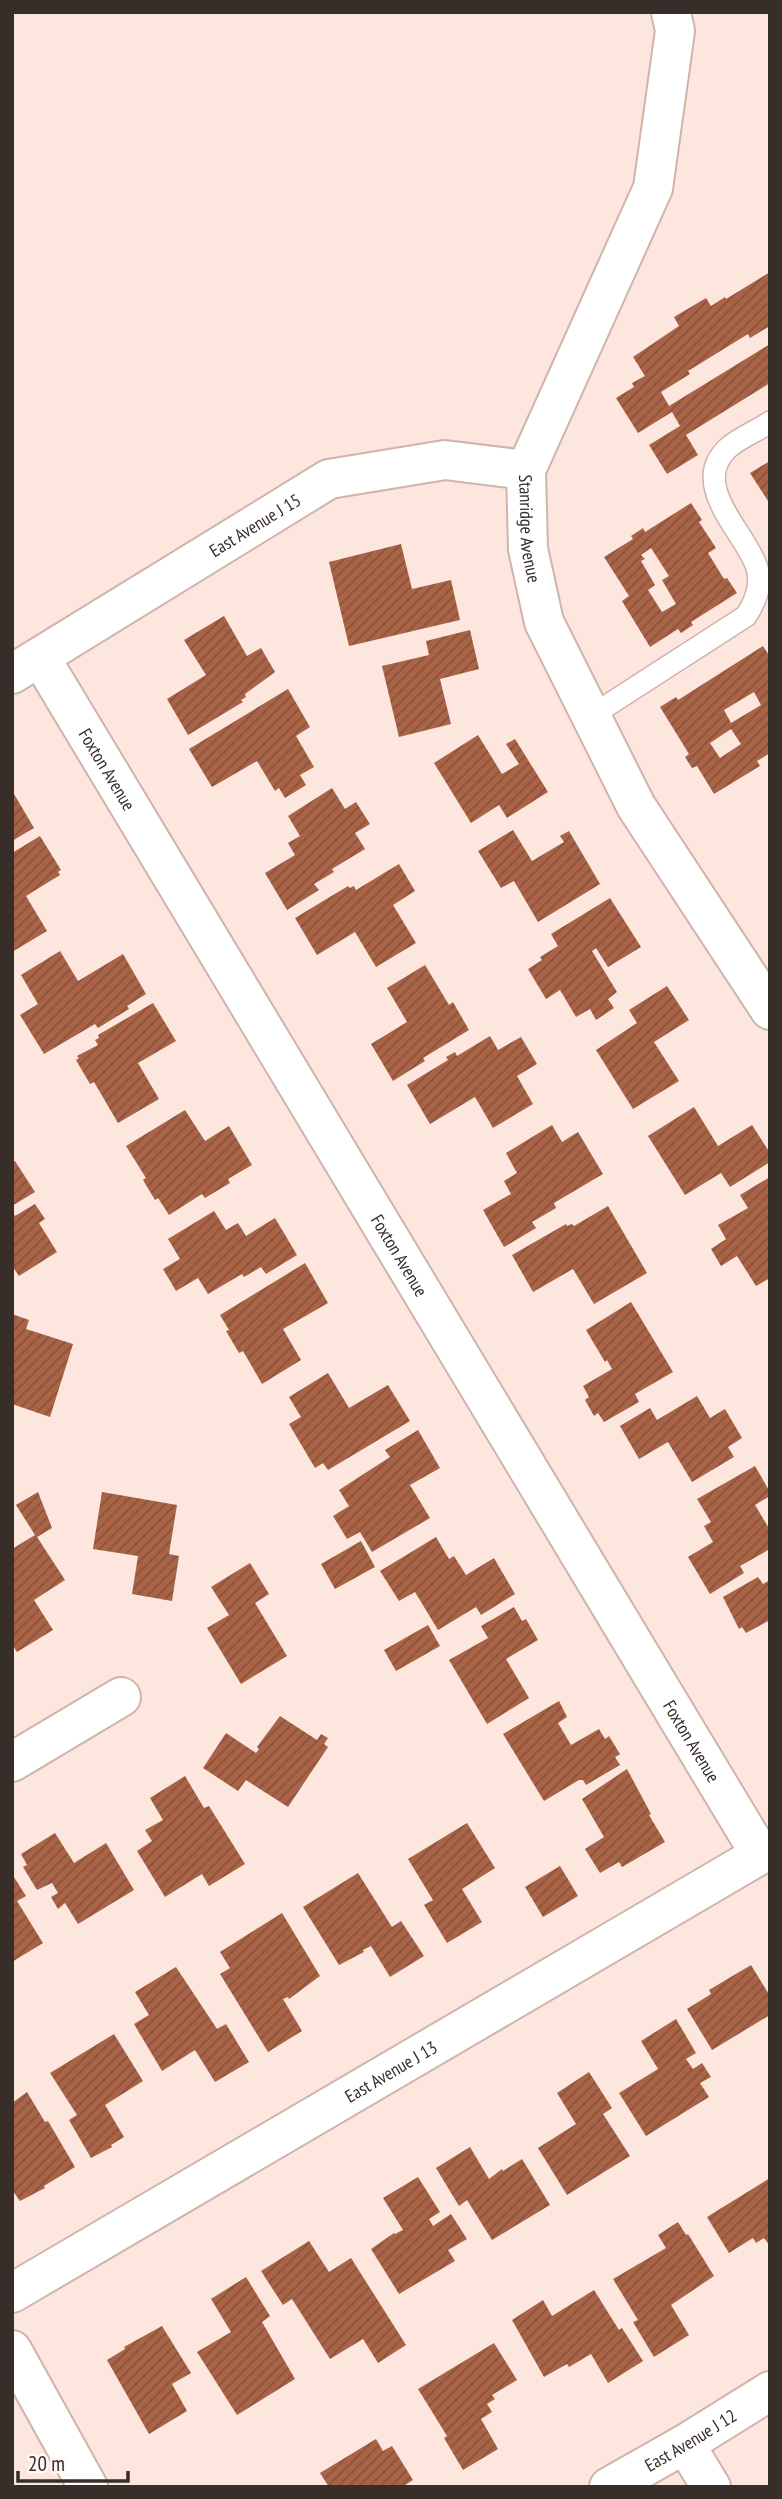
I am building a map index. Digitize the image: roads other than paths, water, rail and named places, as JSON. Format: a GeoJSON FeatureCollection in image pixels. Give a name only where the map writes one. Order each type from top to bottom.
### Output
{"type":"FeatureCollection","features":[{"type":"Feature","properties":{"kind":"street","name":"Stanridge Avenue"},"geometry":{"type":"LineString","coordinates":[[671,12],[675,31],[653,188],[526,470],[528,549],[544,622],[636,806],[770,1010]]}},
{"type":"Feature","properties":{"kind":"street","name":"East Avenue J 15"},"geometry":{"type":"LineString","coordinates":[[26,665],[329,479],[445,460],[526,470]]}},
{"type":"Feature","properties":{"kind":"street","name":"Foxton Avenue"},"geometry":{"type":"LineString","coordinates":[[26,665],[765,1852]]}},
{"type":"Feature","properties":{"kind":"street"},"geometry":{"type":"LineString","coordinates":[[12,1762],[121,1697]]}},
{"type":"Feature","properties":{"kind":"street","name":"East Avenue J 13"},"geometry":{"type":"LineString","coordinates":[[12,2293],[765,1852]]}},
{"type":"Feature","properties":{"kind":"street"},"geometry":{"type":"LineString","coordinates":[[12,2350],[88,2487]]}},
{"type":"Feature","properties":{"kind":"street","name":"East Avenue J 12"},"geometry":{"type":"LineString","coordinates":[[609,2487],[770,2391]]}},
{"type":"Feature","properties":{"kind":"street"},"geometry":{"type":"LineString","coordinates":[[685,2444],[711,2487]]}},
{"type":"Feature","properties":{"kind":"lane"},"geometry":{"type":"LineString","coordinates":[[591,716],[746,616],[754,603],[759,589],[757,566],[716,494],[713,479],[716,464],[728,448],[770,422]]}}]}
